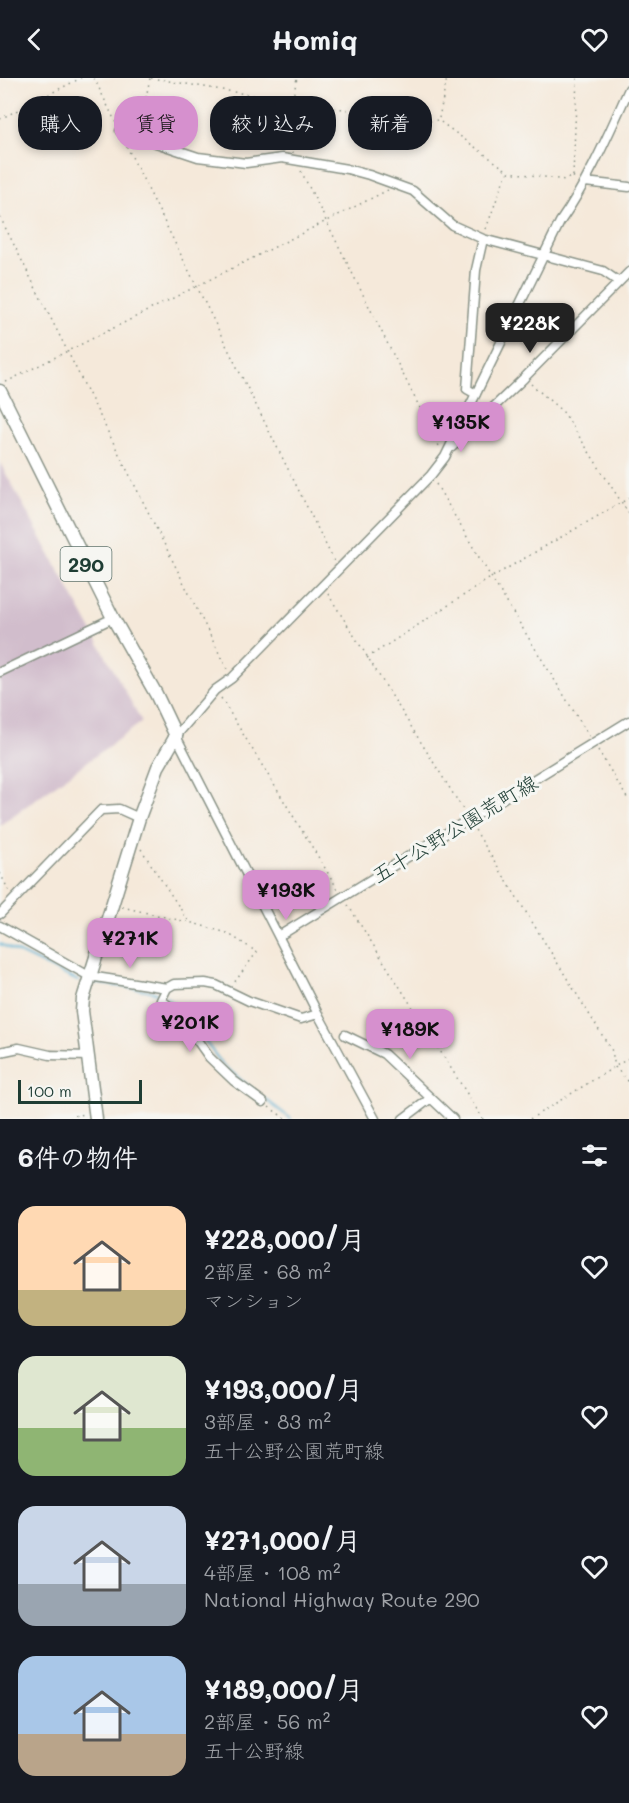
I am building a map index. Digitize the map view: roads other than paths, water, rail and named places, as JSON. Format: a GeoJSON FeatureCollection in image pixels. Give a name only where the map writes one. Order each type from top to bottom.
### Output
{"type":"FeatureCollection","features":[{"type":"Feature","properties":{"kind":"highway","name":"290"},"geometry":{"type":"LineString","coordinates":[[0,391],[113,618],[156,694],[176,735]]}},
{"type":"Feature","properties":{"kind":"highway"},"geometry":{"type":"LineString","coordinates":[[96,1116],[82,1011],[90,976],[139,818],[158,767],[176,735]]}},
{"type":"Feature","properties":{"kind":"street"},"geometry":{"type":"LineString","coordinates":[[375,1119],[318,1014],[176,735],[215,690],[232,678],[431,476],[446,454],[560,222],[585,182],[629,89]]}},
{"type":"Feature","properties":{"kind":"street"},"geometry":{"type":"LineString","coordinates":[[177,150],[198,157],[246,163],[282,158],[347,169],[412,191],[452,225],[483,239],[603,271],[619,282]]}},
{"type":"Feature","properties":{"kind":"street"},"geometry":{"type":"LineString","coordinates":[[585,182],[629,187]]}},
{"type":"Feature","properties":{"kind":"street"},"geometry":{"type":"LineString","coordinates":[[476,394],[467,389],[476,270],[483,239]]}},
{"type":"Feature","properties":{"kind":"street"},"geometry":{"type":"LineString","coordinates":[[446,454],[525,378],[629,272]]}},
{"type":"Feature","properties":{"kind":"street"},"geometry":{"type":"LineString","coordinates":[[0,672],[113,618]]}},
{"type":"Feature","properties":{"kind":"street","name":"五十公野公園荒町線"},"geometry":{"type":"LineString","coordinates":[[279,936],[629,721]]}},
{"type":"Feature","properties":{"kind":"street"},"geometry":{"type":"LineString","coordinates":[[0,914],[101,810],[120,809],[139,818]]}},
{"type":"Feature","properties":{"kind":"street"},"geometry":{"type":"LineString","coordinates":[[0,926],[90,976],[166,988],[174,984],[206,983],[301,1019],[318,1014]]}},
{"type":"Feature","properties":{"kind":"street"},"geometry":{"type":"LineString","coordinates":[[166,988],[161,1000],[177,1012],[209,1057],[234,1081],[263,1102]]}},
{"type":"Feature","properties":{"kind":"street"},"geometry":{"type":"LineString","coordinates":[[345,1035],[384,1054],[453,1119]]}},
{"type":"Feature","properties":{"kind":"street"},"geometry":{"type":"LineString","coordinates":[[0,1052],[19,1048],[50,1055],[88,1056]]}},
{"type":"Feature","properties":{"kind":"street"},"geometry":{"type":"LineString","coordinates":[[403,1119],[431,1098]]}},
{"type":"Feature","properties":{"kind":"waterway"},"geometry":{"type":"LineString","coordinates":[[0,944],[78,981]]}},
{"type":"Feature","properties":{"kind":"waterway"},"geometry":{"type":"LineString","coordinates":[[95,983],[161,994]]}},
{"type":"Feature","properties":{"kind":"waterway"},"geometry":{"type":"LineString","coordinates":[[166,997],[179,1007],[223,1065],[258,1094]]}},
{"type":"Feature","properties":{"kind":"waterway"},"geometry":{"type":"LineString","coordinates":[[265,1099],[291,1119]]}}]}
